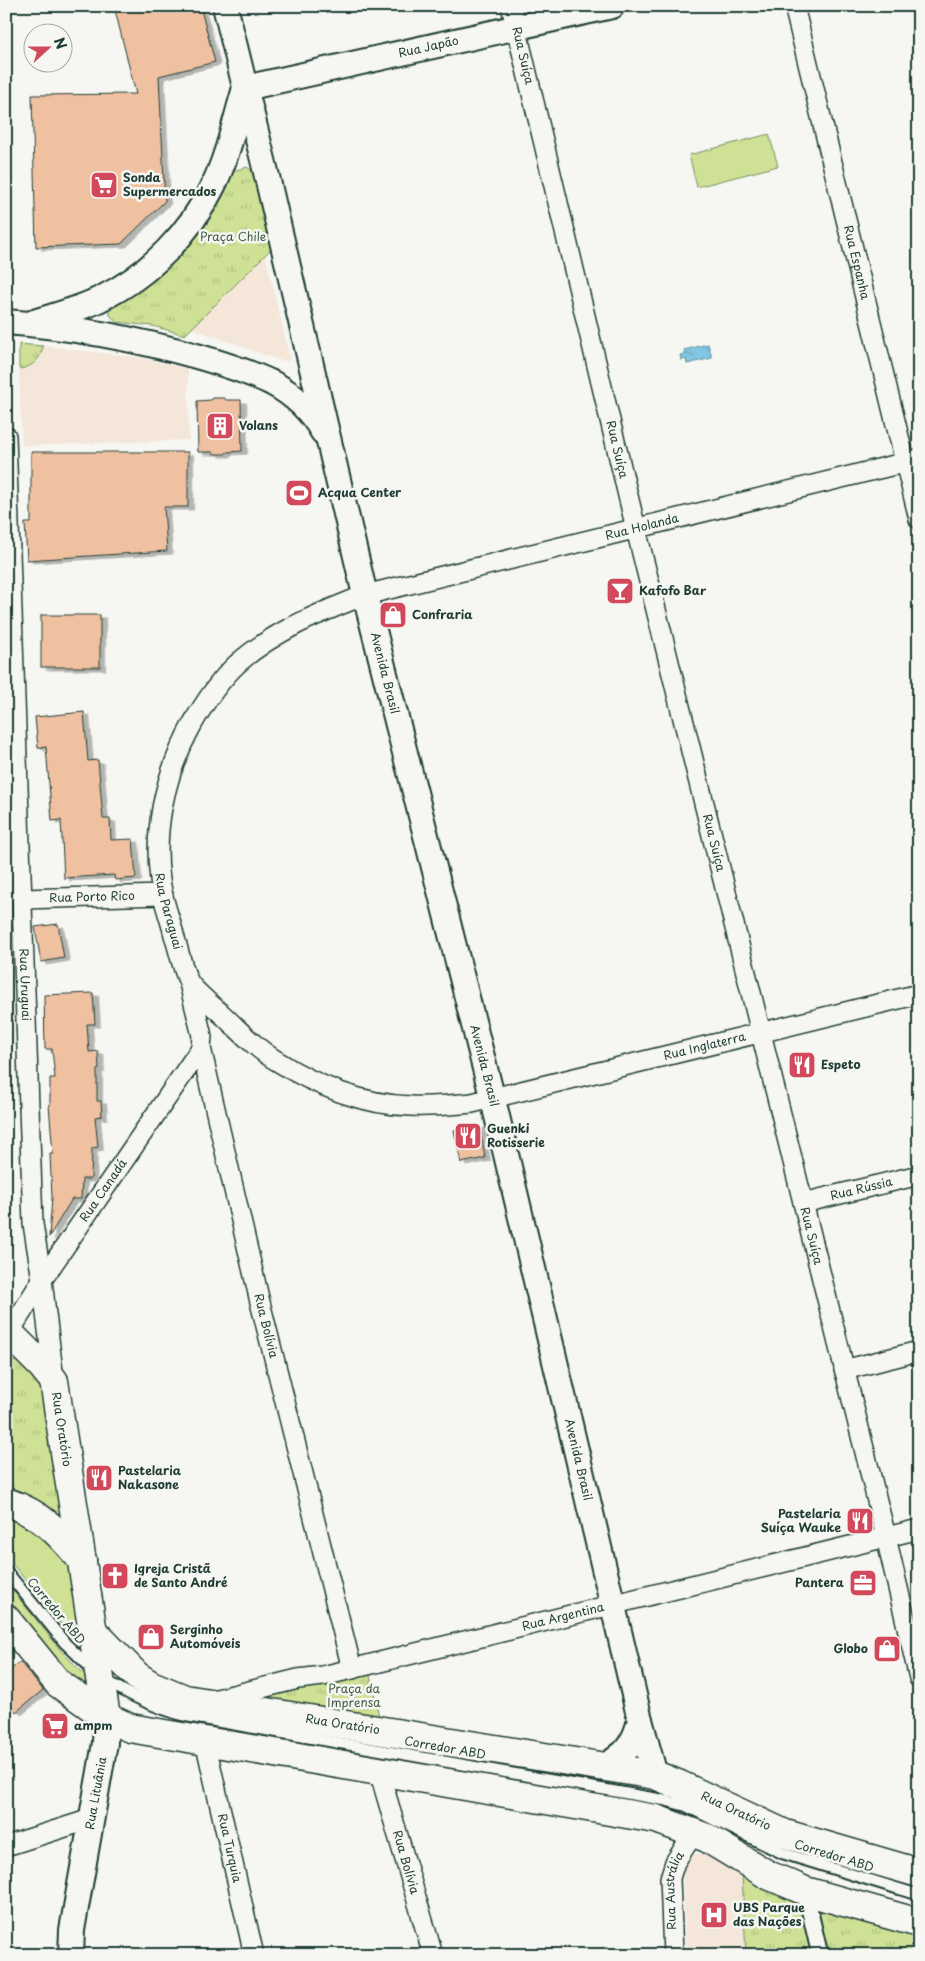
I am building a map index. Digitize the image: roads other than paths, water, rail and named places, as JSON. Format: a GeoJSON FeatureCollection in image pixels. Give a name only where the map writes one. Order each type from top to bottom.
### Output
{"type":"FeatureCollection","features":[{"type":"Feature","properties":{"kind":"main road","name":"Rua Oratório"},"geometry":{"type":"LineString","coordinates":[[11,1342],[42,1366],[54,1381],[94,1631],[125,1665],[151,1685],[185,1699],[602,1768],[655,1775],[785,1834],[919,1873]]}},
{"type":"Feature","properties":{"kind":"main road"},"geometry":{"type":"LineString","coordinates":[[6,1502],[38,1516],[82,1560]]}},
{"type":"Feature","properties":{"kind":"main road"},"geometry":{"type":"LineString","coordinates":[[6,1619],[58,1683],[106,1717],[130,1728],[644,1816],[694,1832],[768,1875],[806,1890],[919,1923]]}},
{"type":"Feature","properties":{"kind":"main road","name":"Rua Lituânia"},"geometry":{"type":"LineString","coordinates":[[94,1631],[106,1717]]}},
{"type":"Feature","properties":{"kind":"street"},"geometry":{"type":"LineString","coordinates":[[225,6],[330,442]]}},
{"type":"Feature","properties":{"kind":"street","name":"Rua Suíça"},"geometry":{"type":"LineString","coordinates":[[511,6],[636,529],[762,1032],[919,1678]]}},
{"type":"Feature","properties":{"kind":"street","name":"Rua Japão"},"geometry":{"type":"LineString","coordinates":[[245,88],[516,29],[612,6]]}},
{"type":"Feature","properties":{"kind":"street","name":"Rua Espanha"},"geometry":{"type":"LineString","coordinates":[[794,6],[912,461],[919,519]]}},
{"type":"Feature","properties":{"kind":"street"},"geometry":{"type":"LineString","coordinates":[[30,323],[103,298],[127,284],[149,266],[184,232],[210,192],[222,163],[245,88]]}},
{"type":"Feature","properties":{"kind":"street"},"geometry":{"type":"LineString","coordinates":[[222,163],[242,158],[256,162],[265,168]]}},
{"type":"Feature","properties":{"kind":"street"},"geometry":{"type":"LineString","coordinates":[[103,298],[101,313],[103,322],[111,335]]}},
{"type":"Feature","properties":{"kind":"street"},"geometry":{"type":"LineString","coordinates":[[6,322],[30,323],[147,342],[207,359],[272,383],[292,396],[304,407],[330,442]]}},
{"type":"Feature","properties":{"kind":"street"},"geometry":{"type":"LineString","coordinates":[[272,383],[282,383],[299,376],[310,360]]}},
{"type":"Feature","properties":{"kind":"street","name":"Rua Uruguai"},"geometry":{"type":"LineString","coordinates":[[6,436],[33,1224],[54,1381]]}},
{"type":"Feature","properties":{"kind":"street","name":"Avenida Brasil"},"geometry":{"type":"LineString","coordinates":[[330,442],[365,595],[492,1098],[640,1720],[655,1775]]}},
{"type":"Feature","properties":{"kind":"street","name":"Rua Holanda"},"geometry":{"type":"LineString","coordinates":[[365,595],[912,461]]}},
{"type":"Feature","properties":{"kind":"street","name":"Rua Paraguai"},"geometry":{"type":"LineString","coordinates":[[365,595],[284,630],[258,646],[235,666],[206,699],[184,739],[163,798],[159,855],[163,895],[189,982],[251,1041],[276,1061],[309,1080],[341,1093],[375,1102],[409,1106],[452,1105],[492,1098]]}},
{"type":"Feature","properties":{"kind":"street","name":"Rua Porto Rico"},"geometry":{"type":"LineString","coordinates":[[22,899],[163,895]]}},
{"type":"Feature","properties":{"kind":"street","name":"Rua Bolívia"},"geometry":{"type":"LineString","coordinates":[[189,982],[202,1036],[201,1048],[260,1302],[352,1669]]}},
{"type":"Feature","properties":{"kind":"street","name":"Rua Inglaterra"},"geometry":{"type":"LineString","coordinates":[[492,1098],[919,994]]}},
{"type":"Feature","properties":{"kind":"street","name":"Rua Canadá"},"geometry":{"type":"LineString","coordinates":[[11,1342],[42,1280],[201,1048]]}},
{"type":"Feature","properties":{"kind":"street","name":"Rua Rússia"},"geometry":{"type":"LineString","coordinates":[[803,1203],[919,1175]]}},
{"type":"Feature","properties":{"kind":"street"},"geometry":{"type":"LineString","coordinates":[[844,1370],[919,1351]]}},
{"type":"Feature","properties":{"kind":"street","name":"Rua Argentina"},"geometry":{"type":"LineString","coordinates":[[206,1702],[298,1678],[323,1676],[614,1606],[919,1529]]}},
{"type":"Feature","properties":{"kind":"street","name":"Rua Lituânia"},"geometry":{"type":"LineString","coordinates":[[71,1955],[72,1930],[105,1743],[106,1717]]}},
{"type":"Feature","properties":{"kind":"street"},"geometry":{"type":"LineString","coordinates":[[602,1768],[621,1756],[631,1745],[637,1734],[640,1720]]}},
{"type":"Feature","properties":{"kind":"street","name":"Rua Turquia"},"geometry":{"type":"LineString","coordinates":[[205,1741],[254,1955]]}},
{"type":"Feature","properties":{"kind":"street","name":"Rua Bolívia"},"geometry":{"type":"LineString","coordinates":[[379,1771],[432,1955]]}},
{"type":"Feature","properties":{"kind":"street"},"geometry":{"type":"LineString","coordinates":[[6,1846],[91,1819]]}},
{"type":"Feature","properties":{"kind":"street","name":"Rua Austrália"},"geometry":{"type":"LineString","coordinates":[[673,1955],[670,1878],[674,1862],[694,1832]]}},
{"type":"Feature","properties":{"kind":"street"},"geometry":{"type":"LineString","coordinates":[[806,1890],[820,1955]]}},
{"type":"Feature","properties":{"kind":"lane","name":"Corredor ABD"},"geometry":{"type":"LineString","coordinates":[[6,1571],[64,1643],[100,1676],[139,1700],[161,1709],[186,1716],[664,1800],[695,1810],[782,1853],[919,1895]]}},
{"type":"Feature","properties":{"kind":"water"},"geometry":{"type":"Polygon","coordinates":[[[708,344],[712,358],[687,364],[686,359],[681,360],[680,355],[685,354],[684,350],[708,344]]]}},
{"type":"Feature","properties":{"kind":"place","name":"Sonda Supermercados"},"geometry":{"type":"Point","coordinates":[104,185]}},
{"type":"Feature","properties":{"kind":"place","name":"Volans"},"geometry":{"type":"Point","coordinates":[220,426]}},
{"type":"Feature","properties":{"kind":"place","name":"Acqua Center"},"geometry":{"type":"Point","coordinates":[299,493]}},
{"type":"Feature","properties":{"kind":"place","name":"Kafofo Bar"},"geometry":{"type":"Point","coordinates":[620,591]}},
{"type":"Feature","properties":{"kind":"place","name":"Confraria"},"geometry":{"type":"Point","coordinates":[393,615]}},
{"type":"Feature","properties":{"kind":"place","name":"Espeto"},"geometry":{"type":"Point","coordinates":[802,1065]}},
{"type":"Feature","properties":{"kind":"place","name":"Guenki Rotisserie"},"geometry":{"type":"Point","coordinates":[468,1136]}},
{"type":"Feature","properties":{"kind":"place","name":"Pastelaria Nakasone"},"geometry":{"type":"Point","coordinates":[99,1478]}},
{"type":"Feature","properties":{"kind":"place","name":"Pastelaria Suíça Wauke"},"geometry":{"type":"Point","coordinates":[860,1521]}},
{"type":"Feature","properties":{"kind":"place","name":"Igreja Cristã de Santo André"},"geometry":{"type":"Point","coordinates":[115,1576]}},
{"type":"Feature","properties":{"kind":"place","name":"Pantera"},"geometry":{"type":"Point","coordinates":[863,1583]}},
{"type":"Feature","properties":{"kind":"place","name":"Serginho Automóveis"},"geometry":{"type":"Point","coordinates":[151,1637]}},
{"type":"Feature","properties":{"kind":"place","name":"Globo"},"geometry":{"type":"Point","coordinates":[887,1649]}},
{"type":"Feature","properties":{"kind":"place","name":"ampm"},"geometry":{"type":"Point","coordinates":[55,1726]}},
{"type":"Feature","properties":{"kind":"place","name":"UBS Parque das Nações"},"geometry":{"type":"Point","coordinates":[714,1915]}},
{"type":"Feature","properties":{"kind":"park label","name":"Praça Chile"},"geometry":{"type":"Point","coordinates":[233,237]}},
{"type":"Feature","properties":{"kind":"park label","name":"Praça da Imprensa"},"geometry":{"type":"Point","coordinates":[354,1696]}}]}
